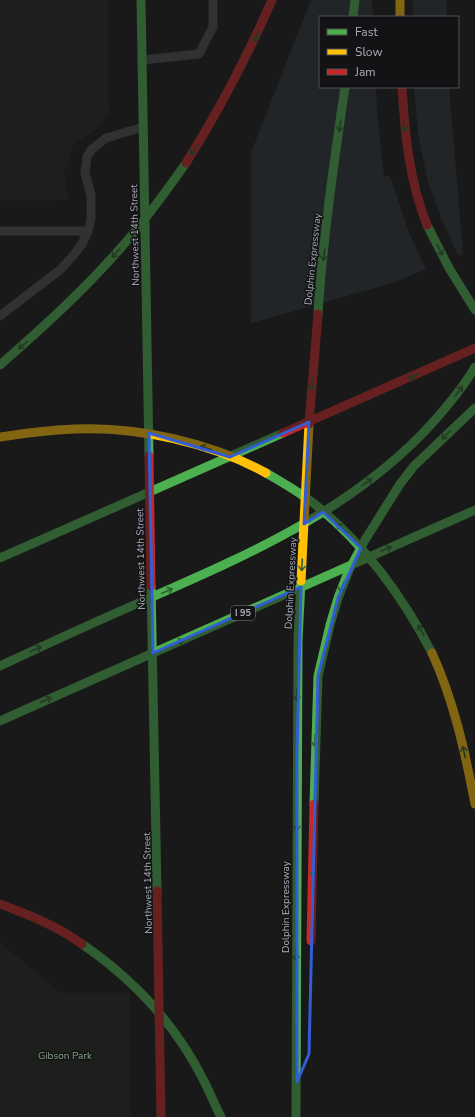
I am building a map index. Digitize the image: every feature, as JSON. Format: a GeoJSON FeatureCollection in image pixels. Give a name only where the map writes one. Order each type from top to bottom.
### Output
{"type":"FeatureCollection","features":[{"type":"Feature","properties":{"kind":"main road","name":"Northwest 14th Street"},"geometry":{"type":"LineString","coordinates":[[141,0],[161,1117]]}},
{"type":"Feature","properties":{"kind":"main road"},"geometry":{"type":"LineString","coordinates":[[0,365],[37,333],[78,293],[118,251],[162,197],[200,142],[237,79],[260,31],[272,0]]}},
{"type":"Feature","properties":{"kind":"main road"},"geometry":{"type":"LineString","coordinates":[[353,16],[355,0]]}},
{"type":"Feature","properties":{"kind":"main road"},"geometry":{"type":"LineString","coordinates":[[400,0],[400,16]]}},
{"type":"Feature","properties":{"kind":"main road","name":"Dolphin Expressway"},"geometry":{"type":"LineString","coordinates":[[296,1117],[298,640],[306,470],[320,281],[345,88]]}},
{"type":"Feature","properties":{"kind":"main road"},"geometry":{"type":"LineString","coordinates":[[402,88],[403,116],[416,192],[426,221],[440,250],[455,280],[475,310]]}},
{"type":"Feature","properties":{"kind":"main road"},"geometry":{"type":"LineString","coordinates":[[0,557],[177,481],[475,348]]}},
{"type":"Feature","properties":{"kind":"main road"},"geometry":{"type":"LineString","coordinates":[[0,666],[237,559],[315,517],[386,468],[423,434],[460,390],[475,367]]}},
{"type":"Feature","properties":{"kind":"main road"},"geometry":{"type":"LineString","coordinates":[[311,949],[318,676],[336,605],[349,570],[385,506],[400,484],[414,466],[475,408]]}},
{"type":"Feature","properties":{"kind":"main road"},"geometry":{"type":"LineString","coordinates":[[0,437],[48,429],[78,428],[114,429],[155,434],[211,450],[239,461],[295,490],[337,524],[364,551],[392,584],[418,625],[433,654],[446,685],[457,722],[475,804]]}},
{"type":"Feature","properties":{"kind":"main road","name":"I 95"},"geometry":{"type":"LineString","coordinates":[[0,721],[475,510]]}},
{"type":"Feature","properties":{"kind":"main road"},"geometry":{"type":"LineString","coordinates":[[0,904],[40,920],[67,934],[121,973],[138,989],[165,1019],[196,1064],[221,1117]]}},
{"type":"Feature","properties":{"kind":"main road"},"geometry":{"type":"LineString","coordinates":[[297,1082],[306,1061]]}},
{"type":"Feature","properties":{"kind":"lane"},"geometry":{"type":"LineString","coordinates":[[142,60],[199,54],[213,27],[212,0]]}},
{"type":"Feature","properties":{"kind":"lane"},"geometry":{"type":"LineString","coordinates":[[0,316],[61,269],[79,248],[88,231],[92,205],[85,173],[87,157],[91,150],[106,138],[143,127]]}},
{"type":"Feature","properties":{"kind":"lane"},"geometry":{"type":"LineString","coordinates":[[0,231],[88,231]]}},
{"type":"Feature","properties":{"kind":"highlighted area"},"geometry":{"type":"Polygon","coordinates":[[[309,422],[304,524],[323,512],[361,548],[338,598],[318,676],[309,1054],[297,1082],[297,753],[301,587],[153,653],[149,433],[230,457],[309,422]]]}},
{"type":"Feature","properties":{"kind":"green space"},"geometry":{"type":"Polygon","coordinates":[[[0,0],[108,0],[109,112],[101,126],[74,144],[64,174],[69,200],[0,201],[0,0]]]}},
{"type":"Feature","properties":{"kind":"green space","name":"Gibson Park"},"geometry":{"type":"Polygon","coordinates":[[[0,942],[60,993],[130,993],[131,1117],[0,1117],[0,942]]]}},
{"type":"Feature","properties":{"kind":"shaded area"},"geometry":{"type":"Polygon","coordinates":[[[311,0],[446,0],[447,16],[319,16],[319,88],[449,88],[463,254],[392,283],[251,323],[251,153],[311,0]]]}},
{"type":"Feature","properties":{"kind":"pier"},"geometry":{"type":"Polygon","coordinates":[[[372,0],[413,0],[413,16],[373,16],[372,0]]]}},
{"type":"Feature","properties":{"kind":"pier"},"geometry":{"type":"Polygon","coordinates":[[[376,88],[414,88],[418,133],[428,182],[442,220],[459,257],[427,271],[408,231],[390,176],[384,176],[377,113],[376,88]]]}},
{"type":"Feature","properties":{"kind":"traffic: fast"},"geometry":{"type":"LineString","coordinates":[[141,0],[149,456]]}},
{"type":"Feature","properties":{"kind":"traffic: fast"},"geometry":{"type":"LineString","coordinates":[[353,16],[355,0]]}},
{"type":"Feature","properties":{"kind":"traffic: fast"},"geometry":{"type":"LineString","coordinates":[[318,314],[326,229],[345,88]]}},
{"type":"Feature","properties":{"kind":"traffic: fast"},"geometry":{"type":"LineString","coordinates":[[0,365],[61,310],[105,266],[145,219],[186,163]]}},
{"type":"Feature","properties":{"kind":"traffic: fast"},"geometry":{"type":"LineString","coordinates":[[427,225],[449,268],[475,310]]}},
{"type":"Feature","properties":{"kind":"traffic: fast"},"geometry":{"type":"LineString","coordinates":[[0,666],[222,566],[261,547],[336,504],[371,479],[404,451],[446,407],[475,367]]}},
{"type":"Feature","properties":{"kind":"traffic: fast"},"geometry":{"type":"LineString","coordinates":[[314,804],[318,676],[330,625],[338,598],[349,570],[365,540],[400,484],[414,466],[475,408]]}},
{"type":"Feature","properties":{"kind":"traffic: fast"},"geometry":{"type":"LineString","coordinates":[[0,558],[283,433]]}},
{"type":"Feature","properties":{"kind":"traffic: fast"},"geometry":{"type":"LineString","coordinates":[[266,473],[311,501],[352,538],[396,592],[421,632],[432,653]]}},
{"type":"Feature","properties":{"kind":"traffic: fast"},"geometry":{"type":"LineString","coordinates":[[0,721],[475,510]]}},
{"type":"Feature","properties":{"kind":"traffic: fast"},"geometry":{"type":"LineString","coordinates":[[296,1117],[298,640],[301,581]]}},
{"type":"Feature","properties":{"kind":"traffic: fast"},"geometry":{"type":"LineString","coordinates":[[151,586],[157,891]]}},
{"type":"Feature","properties":{"kind":"traffic: fast"},"geometry":{"type":"LineString","coordinates":[[82,944],[119,972],[167,1022],[193,1060],[221,1117]]}},
{"type":"Feature","properties":{"kind":"traffic: slow"},"geometry":{"type":"LineString","coordinates":[[400,0],[400,16]]}},
{"type":"Feature","properties":{"kind":"traffic: slow"},"geometry":{"type":"LineString","coordinates":[[301,581],[309,424]]}},
{"type":"Feature","properties":{"kind":"traffic: slow"},"geometry":{"type":"LineString","coordinates":[[0,437],[56,430],[123,430],[198,445],[245,462],[266,473]]}},
{"type":"Feature","properties":{"kind":"traffic: slow"},"geometry":{"type":"LineString","coordinates":[[432,653],[453,708],[463,746],[475,804]]}},
{"type":"Feature","properties":{"kind":"traffic: jam"},"geometry":{"type":"LineString","coordinates":[[186,163],[210,124],[232,83],[272,0]]}},
{"type":"Feature","properties":{"kind":"traffic: jam"},"geometry":{"type":"LineString","coordinates":[[402,88],[406,140],[412,174],[427,225]]}},
{"type":"Feature","properties":{"kind":"traffic: jam"},"geometry":{"type":"LineString","coordinates":[[309,424],[318,314]]}},
{"type":"Feature","properties":{"kind":"traffic: jam"},"geometry":{"type":"LineString","coordinates":[[283,433],[475,348]]}},
{"type":"Feature","properties":{"kind":"traffic: jam"},"geometry":{"type":"LineString","coordinates":[[149,456],[151,586]]}},
{"type":"Feature","properties":{"kind":"traffic: jam"},"geometry":{"type":"LineString","coordinates":[[311,941],[314,804]]}},
{"type":"Feature","properties":{"kind":"traffic: jam"},"geometry":{"type":"LineString","coordinates":[[157,891],[161,1117]]}},
{"type":"Feature","properties":{"kind":"traffic: jam"},"geometry":{"type":"LineString","coordinates":[[0,904],[53,926],[82,944]]}}]}
